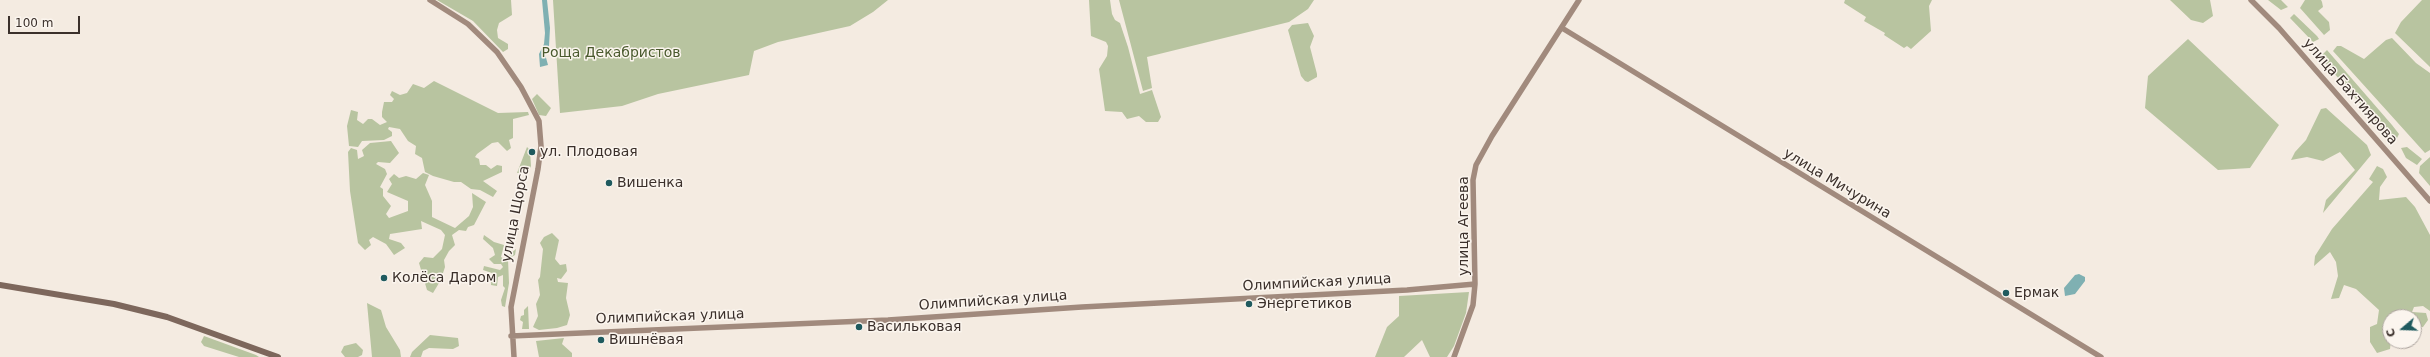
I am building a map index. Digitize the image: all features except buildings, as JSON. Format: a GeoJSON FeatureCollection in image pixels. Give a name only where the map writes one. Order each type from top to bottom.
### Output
{"type":"FeatureCollection","features":[{"type":"Feature","properties":{"kind":"main road"},"geometry":{"type":"LineString","coordinates":[[0,285],[87,298],[154,314],[191,324],[278,357]]}},
{"type":"Feature","properties":{"kind":"street","name":"улица Щорса"},"geometry":{"type":"LineString","coordinates":[[430,0],[468,24],[497,52],[521,87],[539,121],[541,146],[514,289],[511,336],[514,357]]}},
{"type":"Feature","properties":{"kind":"street","name":"улица Агеева"},"geometry":{"type":"LineString","coordinates":[[1454,357],[1473,305],[1475,284],[1473,180],[1476,165],[1492,136],[1579,0]]}},
{"type":"Feature","properties":{"kind":"street","name":"улица Бахтиярова"},"geometry":{"type":"LineString","coordinates":[[2251,0],[2284,34],[2430,201]]}},
{"type":"Feature","properties":{"kind":"street","name":"улица Мичурина"},"geometry":{"type":"LineString","coordinates":[[1562,28],[2101,357]]}},
{"type":"Feature","properties":{"kind":"street","name":"Олимпийская улица"},"geometry":{"type":"LineString","coordinates":[[511,336],[888,320],[1082,307],[1407,290],[1475,284]]}},
{"type":"Feature","properties":{"kind":"green space"},"geometry":{"type":"Polygon","coordinates":[[[437,0],[511,0],[512,15],[499,23],[497,30],[498,38],[508,44],[508,49],[503,52],[473,21],[437,0]]]}},
{"type":"Feature","properties":{"kind":"green space","name":"Роща Декабристов"},"geometry":{"type":"Polygon","coordinates":[[[553,0],[888,0],[873,12],[850,26],[778,42],[754,51],[749,75],[658,94],[622,106],[560,113],[553,0]]]}},
{"type":"Feature","properties":{"kind":"green space"},"geometry":{"type":"Polygon","coordinates":[[[1089,0],[1110,0],[1112,14],[1115,20],[1120,23],[1128,47],[1140,94],[1152,90],[1161,117],[1158,122],[1146,122],[1139,116],[1127,119],[1122,112],[1105,111],[1099,69],[1107,56],[1108,46],[1106,42],[1091,36],[1089,0]]]}},
{"type":"Feature","properties":{"kind":"green space"},"geometry":{"type":"Polygon","coordinates":[[[1119,0],[1314,0],[1308,9],[1289,22],[1147,57],[1152,88],[1143,91],[1119,0]]]}},
{"type":"Feature","properties":{"kind":"green space"},"geometry":{"type":"Polygon","coordinates":[[[1845,0],[1932,0],[1929,6],[1931,31],[1911,49],[1907,46],[1904,48],[1884,35],[1885,33],[1864,21],[1866,17],[1844,3],[1845,0]]]}},
{"type":"Feature","properties":{"kind":"green space"},"geometry":{"type":"Polygon","coordinates":[[[2170,0],[2210,0],[2213,16],[2203,23],[2191,20],[2170,0]]]}},
{"type":"Feature","properties":{"kind":"green space"},"geometry":{"type":"Polygon","coordinates":[[[2268,0],[2281,0],[2288,7],[2281,10],[2268,0]]]}},
{"type":"Feature","properties":{"kind":"green space"},"geometry":{"type":"Polygon","coordinates":[[[2305,0],[2321,0],[2323,7],[2318,11],[2329,22],[2330,30],[2324,35],[2300,8],[2305,0]]]}},
{"type":"Feature","properties":{"kind":"green space"},"geometry":{"type":"Polygon","coordinates":[[[2422,0],[2430,0],[2430,67],[2395,33],[2401,22],[2422,0]]]}},
{"type":"Feature","properties":{"kind":"green space"},"geometry":{"type":"Polygon","coordinates":[[[2294,14],[2319,39],[2313,42],[2290,18],[2294,14]]]}},
{"type":"Feature","properties":{"kind":"green space"},"geometry":{"type":"Polygon","coordinates":[[[1308,23],[1314,36],[1310,47],[1317,77],[1308,82],[1301,76],[1288,30],[1292,25],[1308,23]]]}},
{"type":"Feature","properties":{"kind":"green space"},"geometry":{"type":"Polygon","coordinates":[[[2392,38],[2416,63],[2430,73],[2430,150],[2425,153],[2333,51],[2337,46],[2341,46],[2364,59],[2386,40],[2392,38]]]}},
{"type":"Feature","properties":{"kind":"green space"},"geometry":{"type":"Polygon","coordinates":[[[2188,39],[2279,125],[2250,168],[2218,170],[2145,108],[2148,76],[2188,39]]]}},
{"type":"Feature","properties":{"kind":"green space"},"geometry":{"type":"Polygon","coordinates":[[[2327,50],[2399,134],[2396,140],[2385,132],[2320,57],[2327,50]]]}},
{"type":"Feature","properties":{"kind":"green space"},"geometry":{"type":"Polygon","coordinates":[[[434,81],[498,113],[528,112],[529,115],[513,119],[513,138],[509,140],[511,148],[507,151],[498,142],[492,143],[475,157],[479,159],[480,165],[486,165],[491,169],[497,165],[502,166],[502,172],[483,181],[497,191],[493,197],[480,190],[471,189],[461,182],[454,182],[425,172],[422,158],[415,154],[416,146],[408,141],[400,129],[389,127],[388,129],[392,132],[392,136],[384,140],[362,141],[358,147],[349,146],[347,126],[351,110],[358,112],[357,120],[363,124],[368,119],[372,119],[380,125],[387,122],[382,117],[382,112],[384,102],[392,102],[394,99],[390,95],[392,91],[400,95],[407,93],[413,84],[424,88],[434,81]]]}},
{"type":"Feature","properties":{"kind":"green space"},"geometry":{"type":"Polygon","coordinates":[[[537,94],[551,108],[546,116],[539,115],[532,99],[537,94]]]}},
{"type":"Feature","properties":{"kind":"green space"},"geometry":{"type":"Polygon","coordinates":[[[2326,108],[2367,145],[2371,155],[2323,213],[2326,200],[2355,170],[2340,152],[2323,161],[2307,157],[2291,160],[2295,152],[2306,140],[2321,109],[2326,108]]]}},
{"type":"Feature","properties":{"kind":"green space"},"geometry":{"type":"Polygon","coordinates":[[[391,141],[399,153],[390,163],[378,162],[376,164],[385,169],[387,174],[380,187],[383,189],[383,196],[391,206],[386,214],[389,218],[408,211],[408,201],[387,192],[392,184],[389,179],[394,174],[399,178],[406,176],[416,179],[423,173],[429,175],[425,185],[432,201],[432,217],[455,228],[469,216],[473,207],[472,193],[486,202],[474,225],[468,227],[466,231],[459,230],[452,235],[455,245],[449,251],[444,260],[445,267],[443,273],[438,275],[439,283],[433,293],[427,290],[419,263],[424,257],[433,258],[442,249],[445,235],[441,230],[421,221],[422,229],[390,234],[389,239],[401,243],[405,248],[394,255],[386,244],[373,237],[369,240],[371,245],[365,250],[358,243],[350,191],[348,152],[351,148],[357,150],[358,159],[364,156],[362,150],[370,143],[391,141]]]}},
{"type":"Feature","properties":{"kind":"green space"},"geometry":{"type":"Polygon","coordinates":[[[527,147],[530,150],[531,166],[528,172],[517,173],[527,147]]]}},
{"type":"Feature","properties":{"kind":"green space"},"geometry":{"type":"Polygon","coordinates":[[[2407,147],[2422,159],[2417,165],[2406,158],[2401,148],[2407,147]]]}},
{"type":"Feature","properties":{"kind":"green space"},"geometry":{"type":"Polygon","coordinates":[[[2430,157],[2430,186],[2419,173],[2420,166],[2430,157]]]}},
{"type":"Feature","properties":{"kind":"green space"},"geometry":{"type":"Polygon","coordinates":[[[2377,166],[2383,169],[2387,177],[2380,187],[2379,200],[2406,197],[2415,207],[2430,235],[2430,311],[2423,306],[2414,307],[2413,309],[2382,309],[2382,349],[2390,349],[2377,353],[2370,342],[2370,327],[2377,324],[2379,310],[2356,289],[2344,285],[2339,298],[2331,299],[2338,276],[2336,262],[2330,252],[2314,266],[2315,256],[2332,229],[2373,182],[2369,179],[2377,166]]]}},
{"type":"Feature","properties":{"kind":"green space"},"geometry":{"type":"Polygon","coordinates":[[[552,233],[559,240],[555,259],[560,265],[566,264],[567,271],[561,279],[557,278],[558,282],[568,283],[566,298],[570,315],[567,325],[539,330],[533,327],[538,316],[536,304],[540,295],[538,280],[540,277],[543,249],[540,243],[544,237],[552,233]]]}},
{"type":"Feature","properties":{"kind":"green space"},"geometry":{"type":"Polygon","coordinates":[[[484,235],[494,242],[504,245],[501,257],[504,259],[516,249],[515,255],[508,259],[509,283],[505,307],[502,306],[501,300],[505,288],[503,286],[503,275],[498,277],[497,286],[491,285],[492,273],[483,270],[484,266],[500,270],[503,267],[501,264],[494,264],[489,259],[495,255],[493,248],[483,239],[484,235]]]}},
{"type":"Feature","properties":{"kind":"green space"},"geometry":{"type":"Polygon","coordinates":[[[1469,292],[1466,313],[1454,346],[1447,357],[1430,357],[1422,340],[1404,357],[1375,357],[1387,327],[1399,316],[1399,296],[1469,292]]]}},
{"type":"Feature","properties":{"kind":"green space"},"geometry":{"type":"Polygon","coordinates":[[[367,303],[381,310],[386,327],[400,350],[401,357],[372,357],[367,303]]]}},
{"type":"Feature","properties":{"kind":"green space"},"geometry":{"type":"Polygon","coordinates":[[[528,306],[529,329],[522,329],[523,322],[520,320],[521,316],[524,315],[524,310],[528,306]]]}},
{"type":"Feature","properties":{"kind":"green space"},"geometry":{"type":"Polygon","coordinates":[[[2422,313],[2426,313],[2428,320],[2423,327],[2422,313]]]}},
{"type":"Feature","properties":{"kind":"green space"},"geometry":{"type":"Polygon","coordinates":[[[430,335],[458,338],[459,346],[453,349],[429,348],[423,351],[421,357],[410,357],[412,352],[430,335]]]}},
{"type":"Feature","properties":{"kind":"green space"},"geometry":{"type":"Polygon","coordinates":[[[204,336],[259,357],[239,357],[204,346],[201,342],[204,336]]]}},
{"type":"Feature","properties":{"kind":"green space"},"geometry":{"type":"Polygon","coordinates":[[[564,338],[562,344],[572,353],[572,357],[539,357],[536,341],[564,338]]]}},
{"type":"Feature","properties":{"kind":"green space"},"geometry":{"type":"Polygon","coordinates":[[[356,343],[363,350],[362,355],[358,357],[345,357],[341,352],[344,346],[356,343]]]}},
{"type":"Feature","properties":{"kind":"water"},"geometry":{"type":"Polygon","coordinates":[[[542,0],[547,0],[550,28],[549,46],[545,54],[548,65],[540,67],[539,54],[544,44],[545,33],[542,0]]]}},
{"type":"Feature","properties":{"kind":"water"},"geometry":{"type":"Polygon","coordinates":[[[2079,274],[2085,277],[2085,281],[2075,294],[2065,296],[2064,288],[2075,275],[2079,274]]]}},
{"type":"Feature","properties":{"kind":"place","name":"ул. Плодовая"},"geometry":{"type":"Point","coordinates":[532,152]}},
{"type":"Feature","properties":{"kind":"place","name":"Вишенка"},"geometry":{"type":"Point","coordinates":[609,183]}},
{"type":"Feature","properties":{"kind":"place","name":"Колёса Даром"},"geometry":{"type":"Point","coordinates":[384,278]}},
{"type":"Feature","properties":{"kind":"place","name":"Ермак"},"geometry":{"type":"Point","coordinates":[2006,293]}},
{"type":"Feature","properties":{"kind":"place","name":"Энергетиков"},"geometry":{"type":"Point","coordinates":[1249,304]}},
{"type":"Feature","properties":{"kind":"place","name":"Васильковая"},"geometry":{"type":"Point","coordinates":[859,327]}},
{"type":"Feature","properties":{"kind":"place","name":"Вишнёвая"},"geometry":{"type":"Point","coordinates":[601,340]}}]}
